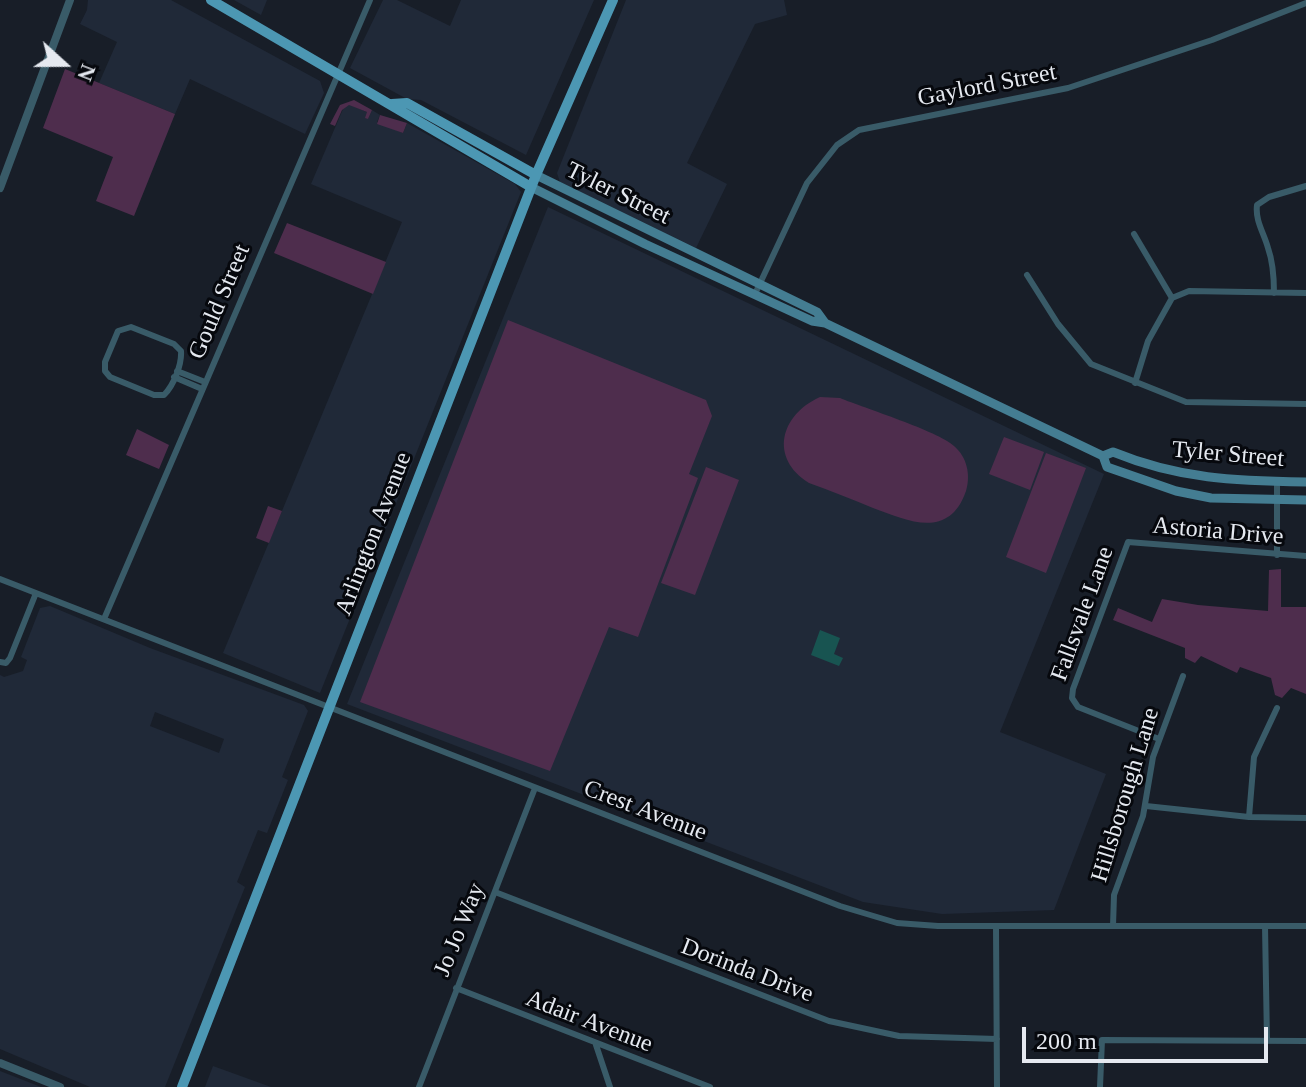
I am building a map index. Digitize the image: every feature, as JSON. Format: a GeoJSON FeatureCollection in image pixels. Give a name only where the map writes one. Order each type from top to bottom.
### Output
{"type":"FeatureCollection","features":[{"type":"Feature","properties":{"kind":"main road","name":"Tyler Street"},"geometry":{"type":"LineString","coordinates":[[211,0],[392,104],[402,113],[493,162],[531,187],[645,244],[817,312],[825,323],[1103,456],[1107,467],[1176,491],[1211,498],[1306,500]]}},
{"type":"Feature","properties":{"kind":"main road","name":"Arlington Avenue"},"geometry":{"type":"LineString","coordinates":[[182,1087],[531,187],[613,0]]}},
{"type":"Feature","properties":{"kind":"main road","name":"Tyler Street"},"geometry":{"type":"LineString","coordinates":[[392,104],[407,103],[536,175],[757,290]]}},
{"type":"Feature","properties":{"kind":"main road","name":"Tyler Street"},"geometry":{"type":"LineString","coordinates":[[1103,456],[1113,452],[1148,466],[1182,474],[1306,482]]}},
{"type":"Feature","properties":{"kind":"street"},"geometry":{"type":"LineString","coordinates":[[0,188],[70,0]]}},
{"type":"Feature","properties":{"kind":"street","name":"Gould Street"},"geometry":{"type":"LineString","coordinates":[[104,619],[370,0]]}},
{"type":"Feature","properties":{"kind":"street","name":"Gaylord Street"},"geometry":{"type":"LineString","coordinates":[[757,290],[807,183],[837,145],[859,130],[1068,88],[1212,40],[1306,3]]}},
{"type":"Feature","properties":{"kind":"street"},"geometry":{"type":"LineString","coordinates":[[1274,293],[1273,267],[1256,217],[1257,205],[1269,197],[1306,186]]}},
{"type":"Feature","properties":{"kind":"street"},"geometry":{"type":"LineString","coordinates":[[1134,234],[1172,298]]}},
{"type":"Feature","properties":{"kind":"street"},"geometry":{"type":"LineString","coordinates":[[1027,275],[1058,324],[1091,364],[1186,402],[1306,404]]}},
{"type":"Feature","properties":{"kind":"street"},"geometry":{"type":"LineString","coordinates":[[1135,383],[1148,341],[1172,298],[1189,291],[1306,293]]}},
{"type":"Feature","properties":{"kind":"street"},"geometry":{"type":"LineString","coordinates":[[131,327],[174,344],[181,351],[176,374],[169,391],[164,395],[154,395],[107,373],[105,362],[121,329],[131,327]]}},
{"type":"Feature","properties":{"kind":"street"},"geometry":{"type":"LineString","coordinates":[[176,374],[204,386]]}},
{"type":"Feature","properties":{"kind":"street"},"geometry":{"type":"LineString","coordinates":[[1277,481],[1277,555]]}},
{"type":"Feature","properties":{"kind":"street","name":"Astoria Drive"},"geometry":{"type":"LineString","coordinates":[[1128,542],[1306,556]]}},
{"type":"Feature","properties":{"kind":"street","name":"Fallsvale Lane"},"geometry":{"type":"LineString","coordinates":[[1128,542],[1072,698],[1078,707],[1159,739]]}},
{"type":"Feature","properties":{"kind":"street","name":"Crest Avenue"},"geometry":{"type":"LineString","coordinates":[[0,579],[860,913],[908,924],[1306,926]]}},
{"type":"Feature","properties":{"kind":"street"},"geometry":{"type":"LineString","coordinates":[[3,662],[36,593]]}},
{"type":"Feature","properties":{"kind":"street","name":"Hillsborough Lane"},"geometry":{"type":"LineString","coordinates":[[1113,926],[1114,895],[1146,806],[1150,771],[1159,739],[1183,676]]}},
{"type":"Feature","properties":{"kind":"street"},"geometry":{"type":"LineString","coordinates":[[1249,817],[1254,757],[1277,708]]}},
{"type":"Feature","properties":{"kind":"street","name":"Jo Jo Way"},"geometry":{"type":"LineString","coordinates":[[419,1087],[535,788]]}},
{"type":"Feature","properties":{"kind":"street"},"geometry":{"type":"LineString","coordinates":[[1146,806],[1249,817],[1306,818]]}},
{"type":"Feature","properties":{"kind":"street","name":"Dorinda Drive"},"geometry":{"type":"LineString","coordinates":[[495,892],[829,1021],[899,1036],[997,1039]]}},
{"type":"Feature","properties":{"kind":"street"},"geometry":{"type":"LineString","coordinates":[[996,926],[997,1087]]}},
{"type":"Feature","properties":{"kind":"street"},"geometry":{"type":"LineString","coordinates":[[1265,926],[1267,1041]]}},
{"type":"Feature","properties":{"kind":"street","name":"Adair Avenue"},"geometry":{"type":"LineString","coordinates":[[456,988],[710,1087]]}},
{"type":"Feature","properties":{"kind":"street"},"geometry":{"type":"LineString","coordinates":[[1100,1087],[1102,1040],[1306,1041]]}},
{"type":"Feature","properties":{"kind":"street"},"geometry":{"type":"LineString","coordinates":[[596,1044],[610,1087]]}},
{"type":"Feature","properties":{"kind":"street"},"geometry":{"type":"LineString","coordinates":[[0,1063],[60,1087]]}},
{"type":"Feature","properties":{"kind":"shaded area"},"geometry":{"type":"Polygon","coordinates":[[[88,0],[171,0],[320,81],[324,93],[305,134],[190,79],[175,114],[99,83],[117,42],[80,24],[88,0]]]}},
{"type":"Feature","properties":{"kind":"shaded area"},"geometry":{"type":"Polygon","coordinates":[[[234,0],[267,0],[261,15],[234,0]]]}},
{"type":"Feature","properties":{"kind":"shaded area"},"geometry":{"type":"Polygon","coordinates":[[[383,0],[397,0],[450,26],[461,0],[594,0],[526,155],[421,100],[407,99],[350,68],[383,0]]]}},
{"type":"Feature","properties":{"kind":"shaded area"},"geometry":{"type":"Polygon","coordinates":[[[626,0],[784,0],[787,15],[755,24],[687,163],[727,184],[696,248],[560,182],[557,173],[626,0]]]}},
{"type":"Feature","properties":{"kind":"shaded area"},"geometry":{"type":"Polygon","coordinates":[[[65,69],[175,114],[134,216],[96,201],[113,157],[43,128],[65,69]]]}},
{"type":"Feature","properties":{"kind":"shaded area"},"geometry":{"type":"Polygon","coordinates":[[[354,100],[372,110],[368,119],[365,118],[367,112],[349,105],[342,110],[335,126],[330,124],[340,105],[354,100]]]}},
{"type":"Feature","properties":{"kind":"shaded area"},"geometry":{"type":"Polygon","coordinates":[[[348,104],[367,112],[368,119],[372,110],[380,115],[377,122],[403,133],[407,123],[515,184],[521,192],[320,693],[223,653],[402,222],[311,184],[343,109],[348,104]]]}},
{"type":"Feature","properties":{"kind":"shaded area"},"geometry":{"type":"Polygon","coordinates":[[[380,115],[407,123],[403,133],[377,124],[380,115]]]}},
{"type":"Feature","properties":{"kind":"shaded area"},"geometry":{"type":"Polygon","coordinates":[[[548,207],[1104,474],[1000,732],[1106,774],[1054,910],[942,914],[863,902],[347,704],[548,207]]]}},
{"type":"Feature","properties":{"kind":"shaded area"},"geometry":{"type":"Polygon","coordinates":[[[287,223],[386,262],[373,294],[274,253],[287,223]]]}},
{"type":"Feature","properties":{"kind":"shaded area"},"geometry":{"type":"Polygon","coordinates":[[[508,320],[706,400],[712,416],[689,474],[698,478],[638,637],[609,627],[550,771],[360,702],[508,320]]]}},
{"type":"Feature","properties":{"kind":"shaded area"},"geometry":{"type":"Polygon","coordinates":[[[820,397],[840,398],[917,427],[954,446],[962,455],[968,473],[966,491],[959,506],[938,521],[913,521],[809,483],[796,473],[784,450],[784,437],[796,415],[820,397]]]}},
{"type":"Feature","properties":{"kind":"shaded area"},"geometry":{"type":"Polygon","coordinates":[[[137,429],[169,445],[159,469],[126,455],[137,429]]]}},
{"type":"Feature","properties":{"kind":"shaded area"},"geometry":{"type":"Polygon","coordinates":[[[1004,437],[1044,452],[1030,490],[989,474],[1004,437]]]}},
{"type":"Feature","properties":{"kind":"shaded area"},"geometry":{"type":"Polygon","coordinates":[[[1046,453],[1086,468],[1046,573],[1006,557],[1046,453]]]}},
{"type":"Feature","properties":{"kind":"shaded area"},"geometry":{"type":"Polygon","coordinates":[[[706,467],[739,480],[695,595],[661,583],[706,467]]]}},
{"type":"Feature","properties":{"kind":"shaded area"},"geometry":{"type":"Polygon","coordinates":[[[268,506],[282,511],[269,543],[256,538],[268,506]]]}},
{"type":"Feature","properties":{"kind":"shaded area"},"geometry":{"type":"Polygon","coordinates":[[[1281,569],[1281,607],[1306,607],[1306,694],[1291,688],[1282,698],[1275,695],[1271,678],[1240,667],[1237,673],[1201,656],[1195,663],[1185,658],[1185,648],[1113,620],[1118,608],[1152,622],[1162,599],[1268,611],[1269,570],[1281,569]]]}},
{"type":"Feature","properties":{"kind":"shaded area"},"geometry":{"type":"Polygon","coordinates":[[[50,606],[150,648],[304,705],[308,711],[282,777],[288,780],[267,833],[258,830],[237,882],[245,887],[165,1087],[90,1087],[0,1049],[0,675],[4,677],[23,671],[27,660],[21,657],[40,608],[50,606]],[[155,712],[150,726],[219,753],[224,739],[155,712]]]}},
{"type":"Feature","properties":{"kind":"shaded area"},"geometry":{"type":"Polygon","coordinates":[[[820,630],[840,638],[834,654],[843,658],[839,666],[811,655],[820,630]]]}},
{"type":"Feature","properties":{"kind":"shaded area"},"geometry":{"type":"Polygon","coordinates":[[[213,1066],[271,1087],[205,1087],[213,1066]]]}},
{"type":"Feature","properties":{"kind":"shaded area"},"geometry":{"type":"Polygon","coordinates":[[[0,1071],[41,1087],[0,1087],[0,1071]]]}}]}
